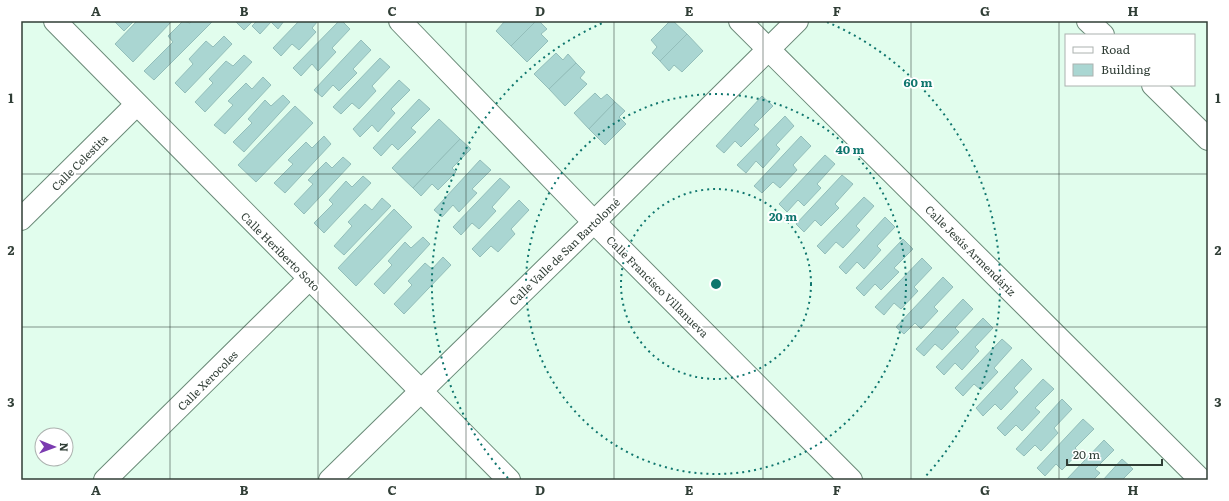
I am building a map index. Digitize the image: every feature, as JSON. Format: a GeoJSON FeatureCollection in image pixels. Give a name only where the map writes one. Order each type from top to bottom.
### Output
{"type":"FeatureCollection","features":[{"type":"Feature","properties":{"kind":"street","name":"Calle Heriberto Soto"},"geometry":{"type":"LineString","coordinates":[[55,21],[136,105],[422,390],[509,480]]}},
{"type":"Feature","properties":{"kind":"street","name":"Calle Francisco Villanueva"},"geometry":{"type":"LineString","coordinates":[[400,21],[594,222],[851,480]]}},
{"type":"Feature","properties":{"kind":"street","name":"Calle Jesús Armendáriz"},"geometry":{"type":"LineString","coordinates":[[740,21],[1201,480]]}},
{"type":"Feature","properties":{"kind":"street","name":"Calle Valle de San Bartolomé"},"geometry":{"type":"LineString","coordinates":[[330,480],[797,21]]}},
{"type":"Feature","properties":{"kind":"street"},"geometry":{"type":"LineString","coordinates":[[1088,21],[1101,34]]}},
{"type":"Feature","properties":{"kind":"street"},"geometry":{"type":"LineString","coordinates":[[1154,86],[1208,139]]}},
{"type":"Feature","properties":{"kind":"street","name":"Calle Celestita"},"geometry":{"type":"LineString","coordinates":[[21,219],[136,105]]}},
{"type":"Feature","properties":{"kind":"street","name":"Calle Xerocoles"},"geometry":{"type":"LineString","coordinates":[[105,480],[309,279]]}},
{"type":"Feature","properties":{"kind":"building"},"geometry":{"type":"Polygon","coordinates":[[[114,21],[134,21],[124,31],[114,21]]]}},
{"type":"Feature","properties":{"kind":"building"},"geometry":{"type":"Polygon","coordinates":[[[137,21],[172,21],[133,62],[115,44],[137,21]]]}},
{"type":"Feature","properties":{"kind":"building"},"geometry":{"type":"Polygon","coordinates":[[[183,21],[190,23],[192,21],[213,21],[154,80],[144,71],[173,42],[168,36],[183,21]]]}},
{"type":"Feature","properties":{"kind":"building"},"geometry":{"type":"Polygon","coordinates":[[[235,21],[253,21],[244,30],[235,21]]]}},
{"type":"Feature","properties":{"kind":"building"},"geometry":{"type":"Polygon","coordinates":[[[257,21],[284,21],[278,29],[271,22],[260,34],[252,26],[257,21]]]}},
{"type":"Feature","properties":{"kind":"building"},"geometry":{"type":"Polygon","coordinates":[[[299,21],[318,21],[312,28],[316,32],[299,50],[292,44],[281,56],[273,48],[299,21]]]}},
{"type":"Feature","properties":{"kind":"building"},"geometry":{"type":"Polygon","coordinates":[[[339,21],[342,21],[350,29],[332,48],[336,52],[318,71],[312,64],[301,76],[293,68],[339,21]]]}},
{"type":"Feature","properties":{"kind":"building"},"geometry":{"type":"Polygon","coordinates":[[[505,21],[536,21],[511,46],[496,31],[505,21]]]}},
{"type":"Feature","properties":{"kind":"building"},"geometry":{"type":"Polygon","coordinates":[[[536,21],[539,21],[547,29],[541,34],[548,41],[527,62],[511,46],[536,21]]]}},
{"type":"Feature","properties":{"kind":"building"},"geometry":{"type":"Polygon","coordinates":[[[670,21],[673,21],[687,34],[660,61],[652,53],[657,47],[651,40],[670,21]]]}},
{"type":"Feature","properties":{"kind":"building"},"geometry":{"type":"Polygon","coordinates":[[[687,34],[703,51],[682,72],[674,65],[669,71],[660,61],[687,34]]]}},
{"type":"Feature","properties":{"kind":"building"},"geometry":{"type":"Polygon","coordinates":[[[224,36],[232,44],[185,93],[175,83],[193,64],[189,59],[206,41],[213,47],[224,36]]]}},
{"type":"Feature","properties":{"kind":"building"},"geometry":{"type":"Polygon","coordinates":[[[361,40],[371,50],[353,69],[357,73],[339,91],[333,85],[322,97],[314,90],[361,40]]]}},
{"type":"Feature","properties":{"kind":"building"},"geometry":{"type":"Polygon","coordinates":[[[556,53],[563,60],[568,54],[576,63],[549,89],[534,74],[556,53]]]}},
{"type":"Feature","properties":{"kind":"building"},"geometry":{"type":"Polygon","coordinates":[[[244,55],[252,62],[205,112],[195,102],[213,83],[209,79],[226,61],[233,66],[244,55]]]}},
{"type":"Feature","properties":{"kind":"building"},"geometry":{"type":"Polygon","coordinates":[[[380,58],[390,67],[372,86],[376,91],[359,109],[352,103],[341,114],[333,107],[380,58]]]}},
{"type":"Feature","properties":{"kind":"building"},"geometry":{"type":"Polygon","coordinates":[[[576,63],[585,72],[580,78],[587,84],[565,106],[549,89],[576,63]]]}},
{"type":"Feature","properties":{"kind":"building"},"geometry":{"type":"Polygon","coordinates":[[[263,77],[271,85],[225,134],[214,125],[233,105],[228,101],[246,83],[252,89],[263,77]]]}},
{"type":"Feature","properties":{"kind":"building"},"geometry":{"type":"Polygon","coordinates":[[[399,80],[410,90],[391,109],[395,113],[378,132],[372,125],[360,137],[353,129],[399,80]]]}},
{"type":"Feature","properties":{"kind":"building"},"geometry":{"type":"Polygon","coordinates":[[[595,93],[601,99],[607,94],[615,102],[589,129],[574,113],[595,93]]]}},
{"type":"Feature","properties":{"kind":"building"},"geometry":{"type":"Polygon","coordinates":[[[283,95],[290,102],[244,152],[233,142],[252,123],[248,119],[265,100],[271,106],[283,95]]]}},
{"type":"Feature","properties":{"kind":"building"},"geometry":{"type":"Polygon","coordinates":[[[762,96],[773,106],[754,125],[759,129],[741,147],[735,141],[724,153],[716,146],[762,96]]]}},
{"type":"Feature","properties":{"kind":"building"},"geometry":{"type":"Polygon","coordinates":[[[419,99],[430,109],[411,128],[416,132],[398,150],[392,144],[381,156],[373,148],[419,99]]]}},
{"type":"Feature","properties":{"kind":"building"},"geometry":{"type":"Polygon","coordinates":[[[615,102],[625,111],[619,117],[626,124],[605,145],[589,129],[615,102]]]}},
{"type":"Feature","properties":{"kind":"building"},"geometry":{"type":"Polygon","coordinates":[[[295,106],[313,123],[256,182],[238,165],[295,106]]]}},
{"type":"Feature","properties":{"kind":"building"},"geometry":{"type":"Polygon","coordinates":[[[785,116],[794,126],[776,145],[780,149],[763,168],[756,161],[746,173],[737,165],[785,116]]]}},
{"type":"Feature","properties":{"kind":"building"},"geometry":{"type":"Polygon","coordinates":[[[439,119],[460,139],[413,188],[392,168],[439,119]]]}},
{"type":"Feature","properties":{"kind":"building"},"geometry":{"type":"Polygon","coordinates":[[[324,136],[331,144],[285,193],[274,183],[293,164],[288,160],[306,142],[312,148],[324,136]]]}},
{"type":"Feature","properties":{"kind":"building"},"geometry":{"type":"Polygon","coordinates":[[[801,136],[811,146],[793,165],[797,170],[780,188],[773,182],[762,193],[754,186],[801,136]]]}},
{"type":"Feature","properties":{"kind":"building"},"geometry":{"type":"Polygon","coordinates":[[[460,139],[471,149],[452,168],[456,172],[438,190],[432,184],[421,196],[413,188],[460,139]]]}},
{"type":"Feature","properties":{"kind":"building"},"geometry":{"type":"Polygon","coordinates":[[[825,155],[835,164],[817,184],[821,188],[804,206],[798,200],[787,212],[779,204],[825,155]]]}},
{"type":"Feature","properties":{"kind":"building"},"geometry":{"type":"Polygon","coordinates":[[[343,157],[351,164],[304,214],[294,204],[313,184],[308,180],[326,162],[332,168],[343,157]]]}},
{"type":"Feature","properties":{"kind":"building"},"geometry":{"type":"Polygon","coordinates":[[[480,160],[491,170],[472,189],[477,193],[459,212],[453,205],[442,217],[434,210],[480,160]]]}},
{"type":"Feature","properties":{"kind":"building"},"geometry":{"type":"Polygon","coordinates":[[[842,175],[853,184],[835,204],[839,208],[821,226],[815,220],[804,232],[796,224],[842,175]]]}},
{"type":"Feature","properties":{"kind":"building"},"geometry":{"type":"Polygon","coordinates":[[[363,176],[371,183],[324,233],[314,223],[333,204],[329,200],[346,181],[352,187],[363,176]]]}},
{"type":"Feature","properties":{"kind":"building"},"geometry":{"type":"Polygon","coordinates":[[[500,178],[510,187],[492,207],[496,211],[479,229],[472,223],[461,235],[453,227],[500,178]]]}},
{"type":"Feature","properties":{"kind":"building"},"geometry":{"type":"Polygon","coordinates":[[[864,197],[874,206],[856,226],[860,230],[843,248],[836,242],[825,254],[817,246],[864,197]]]}},
{"type":"Feature","properties":{"kind":"building"},"geometry":{"type":"Polygon","coordinates":[[[382,198],[391,206],[344,255],[334,246],[352,226],[348,222],[365,204],[372,210],[382,198]]]}},
{"type":"Feature","properties":{"kind":"building"},"geometry":{"type":"Polygon","coordinates":[[[519,200],[529,210],[511,229],[515,234],[498,252],[491,246],[480,257],[472,249],[519,200]]]}},
{"type":"Feature","properties":{"kind":"building"},"geometry":{"type":"Polygon","coordinates":[[[394,209],[412,227],[356,286],[338,268],[394,209]]]}},
{"type":"Feature","properties":{"kind":"building"},"geometry":{"type":"Polygon","coordinates":[[[885,217],[895,227],[877,246],[881,250],[864,269],[857,262],[846,274],[839,267],[885,217]]]}},
{"type":"Feature","properties":{"kind":"building"},"geometry":{"type":"Polygon","coordinates":[[[423,237],[430,244],[384,294],[374,284],[392,265],[388,261],[405,242],[411,248],[423,237]]]}},
{"type":"Feature","properties":{"kind":"building"},"geometry":{"type":"Polygon","coordinates":[[[903,239],[913,249],[894,268],[899,272],[881,290],[875,284],[864,296],[856,288],[903,239]]]}},
{"type":"Feature","properties":{"kind":"building"},"geometry":{"type":"Polygon","coordinates":[[[443,257],[451,265],[404,314],[394,304],[412,285],[408,281],[425,263],[432,269],[443,257]]]}},
{"type":"Feature","properties":{"kind":"building"},"geometry":{"type":"Polygon","coordinates":[[[922,258],[932,268],[914,287],[918,291],[901,309],[894,303],[884,315],[875,307],[922,258]]]}},
{"type":"Feature","properties":{"kind":"building"},"geometry":{"type":"Polygon","coordinates":[[[943,277],[953,287],[934,307],[938,311],[921,329],[915,323],[904,334],[896,327],[943,277]]]}},
{"type":"Feature","properties":{"kind":"building"},"geometry":{"type":"Polygon","coordinates":[[[963,299],[973,309],[955,328],[959,332],[942,350],[935,344],[924,356],[916,349],[963,299]]]}},
{"type":"Feature","properties":{"kind":"building"},"geometry":{"type":"Polygon","coordinates":[[[983,318],[993,328],[975,347],[979,351],[962,370],[955,363],[944,375],[936,367],[983,318]]]}},
{"type":"Feature","properties":{"kind":"building"},"geometry":{"type":"Polygon","coordinates":[[[1002,339],[1012,348],[994,368],[998,372],[981,390],[974,384],[963,396],[955,388],[1002,339]]]}},
{"type":"Feature","properties":{"kind":"building"},"geometry":{"type":"Polygon","coordinates":[[[1022,359],[1032,369],[1014,388],[1018,392],[1001,410],[995,404],[983,416],[976,408],[1022,359]]]}},
{"type":"Feature","properties":{"kind":"building"},"geometry":{"type":"Polygon","coordinates":[[[1043,379],[1054,389],[1035,408],[1040,412],[1022,431],[1016,425],[1005,436],[997,428],[1043,379]]]}},
{"type":"Feature","properties":{"kind":"building"},"geometry":{"type":"Polygon","coordinates":[[[1062,399],[1072,409],[1054,428],[1058,433],[1041,451],[1035,445],[1024,456],[1016,449],[1062,399]]]}},
{"type":"Feature","properties":{"kind":"building"},"geometry":{"type":"Polygon","coordinates":[[[1083,419],[1094,429],[1075,448],[1079,452],[1062,470],[1056,464],[1045,476],[1037,468],[1083,419]]]}},
{"type":"Feature","properties":{"kind":"building"},"geometry":{"type":"Polygon","coordinates":[[[1104,440],[1114,450],[1095,469],[1100,473],[1093,480],[1066,480],[1104,440]]]}},
{"type":"Feature","properties":{"kind":"building"},"geometry":{"type":"Polygon","coordinates":[[[1122,459],[1133,469],[1122,480],[1103,480],[1122,459]]]}}]}
